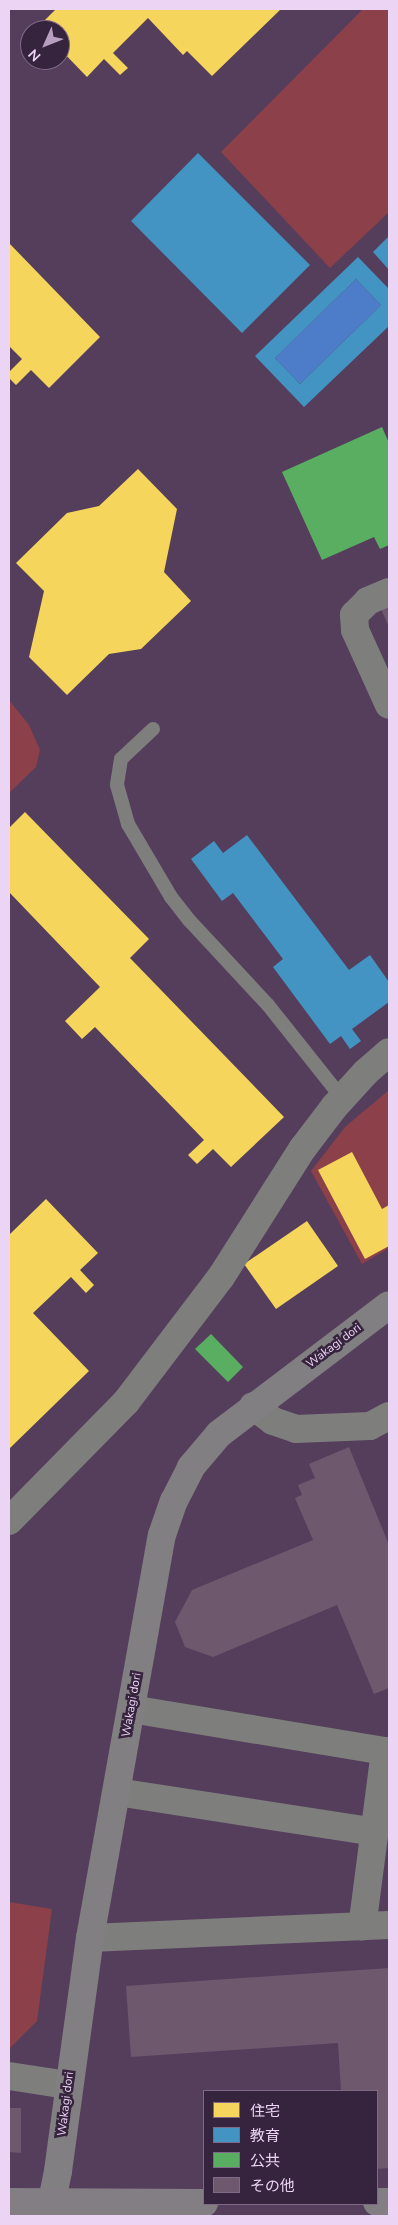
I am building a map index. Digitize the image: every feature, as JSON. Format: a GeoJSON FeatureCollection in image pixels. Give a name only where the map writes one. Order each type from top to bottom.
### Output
{"type":"FeatureCollection","features":[{"type":"Feature","properties":{"kind":"main road"},"geometry":{"type":"LineString","coordinates":[[9,2202],[52,2209],[148,2209],[203,2202]]}},
{"type":"Feature","properties":{"kind":"street"},"geometry":{"type":"LineString","coordinates":[[389,592],[368,601],[354,615],[355,630],[389,706]]}},
{"type":"Feature","properties":{"kind":"street"},"geometry":{"type":"LineString","coordinates":[[9,1521],[126,1402],[221,1277],[303,1148],[342,1098],[366,1072],[389,1052]]}},
{"type":"Feature","properties":{"kind":"street","name":"Wakagi dori"},"geometry":{"type":"LineString","coordinates":[[52,2209],[90,1938],[162,1535],[174,1501],[191,1467],[219,1434],[253,1406],[389,1305]]}},
{"type":"Feature","properties":{"kind":"street"},"geometry":{"type":"LineString","coordinates":[[253,1406],[273,1421],[296,1429],[370,1426],[389,1416]]}},
{"type":"Feature","properties":{"kind":"street"},"geometry":{"type":"LineString","coordinates":[[131,1709],[385,1751],[362,1927]]}},
{"type":"Feature","properties":{"kind":"street"},"geometry":{"type":"LineString","coordinates":[[117,1792],[375,1832]]}},
{"type":"Feature","properties":{"kind":"street"},"geometry":{"type":"LineString","coordinates":[[90,1938],[389,1925]]}},
{"type":"Feature","properties":{"kind":"street"},"geometry":{"type":"LineString","coordinates":[[9,2076],[68,2085]]}},
{"type":"Feature","properties":{"kind":"lane"},"geometry":{"type":"LineString","coordinates":[[153,729],[121,759],[117,785],[128,824],[171,897],[189,920],[268,1004],[342,1098]]}},
{"type":"Feature","properties":{"kind":"shaded area"},"geometry":{"type":"Polygon","coordinates":[[[363,9],[389,9],[389,212],[330,268],[221,152],[363,9]]]}},
{"type":"Feature","properties":{"kind":"shaded area"},"geometry":{"type":"Polygon","coordinates":[[[9,700],[29,725],[40,750],[36,767],[9,793],[9,700]]]}},
{"type":"Feature","properties":{"kind":"shaded area"},"geometry":{"type":"Polygon","coordinates":[[[389,1090],[389,1248],[362,1264],[311,1171],[345,1127],[389,1090]]]}},
{"type":"Feature","properties":{"kind":"shaded area"},"geometry":{"type":"Polygon","coordinates":[[[9,1902],[52,1909],[37,2021],[9,2049],[9,1902]]]}},
{"type":"Feature","properties":{"kind":"water"},"geometry":{"type":"Polygon","coordinates":[[[356,279],[381,305],[300,384],[275,358],[356,279]]]}},
{"type":"Feature","properties":{"kind":"building: 住宅"},"geometry":{"type":"Polygon","coordinates":[[[56,9],[281,9],[212,76],[187,51],[183,55],[148,18],[113,53],[128,68],[120,75],[104,59],[87,77],[70,59],[70,20],[45,20],[56,9]]]}},
{"type":"Feature","properties":{"kind":"building: 住宅"},"geometry":{"type":"Polygon","coordinates":[[[9,243],[100,337],[49,388],[31,370],[16,385],[9,378],[9,372],[22,359],[9,346],[9,243]]]}},
{"type":"Feature","properties":{"kind":"building: 住宅"},"geometry":{"type":"Polygon","coordinates":[[[138,469],[177,509],[164,572],[191,601],[141,649],[109,654],[67,695],[29,657],[44,591],[16,563],[67,513],[99,506],[138,469]]]}},
{"type":"Feature","properties":{"kind":"building: 住宅"},"geometry":{"type":"Polygon","coordinates":[[[25,812],[149,939],[130,958],[284,1117],[231,1167],[213,1149],[197,1164],[188,1155],[204,1140],[95,1027],[82,1039],[65,1021],[100,987],[9,892],[9,828],[25,812]]]}},
{"type":"Feature","properties":{"kind":"building: 住宅"},"geometry":{"type":"Polygon","coordinates":[[[352,1152],[382,1209],[389,1205],[389,1246],[365,1259],[318,1170],[352,1152]]]}},
{"type":"Feature","properties":{"kind":"building: 住宅"},"geometry":{"type":"Polygon","coordinates":[[[46,1199],[98,1253],[80,1270],[94,1285],[86,1293],[71,1277],[33,1313],[89,1371],[9,1449],[9,1235],[46,1199]]]}},
{"type":"Feature","properties":{"kind":"building: 住宅"},"geometry":{"type":"Polygon","coordinates":[[[307,1221],[338,1266],[276,1309],[244,1264],[307,1221]]]}},
{"type":"Feature","properties":{"kind":"building: 教育"},"geometry":{"type":"Polygon","coordinates":[[[198,153],[310,265],[242,333],[131,221],[198,153]]]}},
{"type":"Feature","properties":{"kind":"building: 教育"},"geometry":{"type":"Polygon","coordinates":[[[389,236],[389,270],[373,252],[389,236]]]}},
{"type":"Feature","properties":{"kind":"building: 教育"},"geometry":{"type":"Polygon","coordinates":[[[358,257],[389,289],[389,326],[304,407],[255,356],[358,257]],[[356,279],[275,358],[300,384],[381,305],[356,279]]]}},
{"type":"Feature","properties":{"kind":"building: 教育"},"geometry":{"type":"Polygon","coordinates":[[[247,835],[349,970],[370,955],[389,982],[389,1002],[352,1029],[361,1041],[350,1049],[341,1036],[330,1044],[273,967],[283,959],[233,893],[222,901],[191,859],[214,841],[223,853],[247,835]]]}},
{"type":"Feature","properties":{"kind":"building: 公共"},"geometry":{"type":"Polygon","coordinates":[[[382,427],[389,443],[389,545],[380,549],[374,537],[322,560],[282,472],[382,427]]]}},
{"type":"Feature","properties":{"kind":"building: 公共"},"geometry":{"type":"Polygon","coordinates":[[[211,1334],[243,1367],[228,1382],[195,1349],[211,1334]]]}},
{"type":"Feature","properties":{"kind":"building: その他"},"geometry":{"type":"Polygon","coordinates":[[[389,606],[389,627],[381,609],[389,606]]]}},
{"type":"Feature","properties":{"kind":"building: その他"},"geometry":{"type":"Polygon","coordinates":[[[349,1447],[389,1545],[389,1688],[374,1694],[337,1605],[213,1657],[185,1647],[175,1622],[192,1590],[313,1540],[295,1498],[302,1495],[298,1485],[315,1478],[309,1464],[349,1447]]]}},
{"type":"Feature","properties":{"kind":"building: その他"},"geometry":{"type":"Polygon","coordinates":[[[389,1968],[389,2168],[378,2169],[378,2090],[341,2090],[338,2043],[131,2057],[126,1986],[389,1968]]]}},
{"type":"Feature","properties":{"kind":"building: その他"},"geometry":{"type":"Polygon","coordinates":[[[9,2108],[21,2108],[21,2153],[9,2152],[9,2108]]]}}]}
